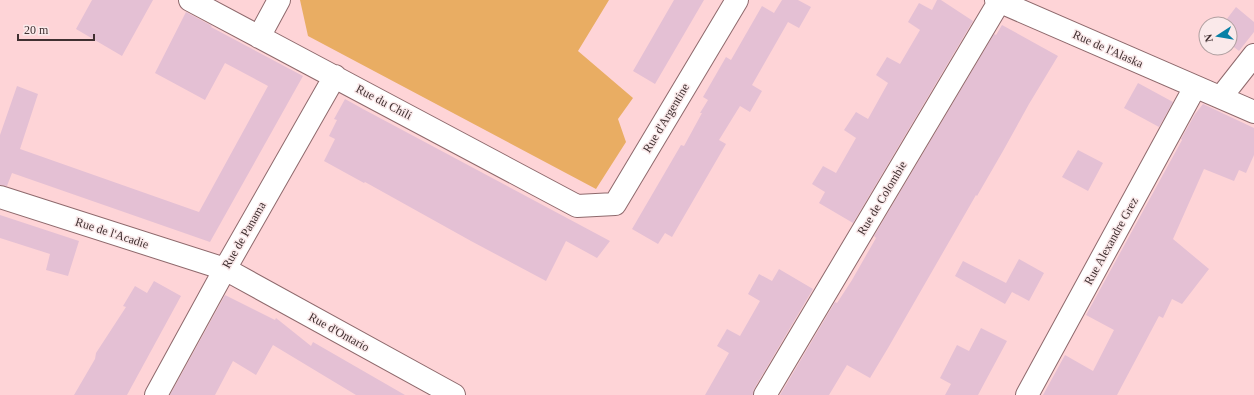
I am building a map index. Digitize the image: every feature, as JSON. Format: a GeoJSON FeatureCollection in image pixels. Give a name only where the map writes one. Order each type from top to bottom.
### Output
{"type":"FeatureCollection","features":[{"type":"Feature","properties":{"kind":"street","name":"Rue du Chili"},"geometry":{"type":"LineString","coordinates":[[190,0],[577,206]]}},
{"type":"Feature","properties":{"kind":"street"},"geometry":{"type":"LineString","coordinates":[[259,37],[278,0]]}},
{"type":"Feature","properties":{"kind":"street","name":"Rue d'Argentine"},"geometry":{"type":"LineString","coordinates":[[577,206],[615,204],[737,0]]}},
{"type":"Feature","properties":{"kind":"street","name":"Rue de l'Alaska"},"geometry":{"type":"LineString","coordinates":[[998,1],[1254,112]]}},
{"type":"Feature","properties":{"kind":"street","name":"Rue de Colombie"},"geometry":{"type":"LineString","coordinates":[[765,395],[998,1]]}},
{"type":"Feature","properties":{"kind":"street"},"geometry":{"type":"LineString","coordinates":[[1221,97],[1254,55]]}},
{"type":"Feature","properties":{"kind":"street","name":"Rue de Panama"},"geometry":{"type":"LineString","coordinates":[[156,395],[225,269],[335,76]]}},
{"type":"Feature","properties":{"kind":"street","name":"Rue Alexandre Grez"},"geometry":{"type":"LineString","coordinates":[[1026,395],[1195,87]]}},
{"type":"Feature","properties":{"kind":"street","name":"Rue de l'Acadie"},"geometry":{"type":"LineString","coordinates":[[0,197],[225,269]]}},
{"type":"Feature","properties":{"kind":"street","name":"Rue d'Ontario"},"geometry":{"type":"LineString","coordinates":[[225,269],[454,395]]}},
{"type":"Feature","properties":{"kind":"shaded area"},"geometry":{"type":"Polygon","coordinates":[[[300,0],[609,0],[578,51],[633,98],[618,119],[626,142],[596,189],[308,36],[300,0]]]}},
{"type":"Feature","properties":{"kind":"building"},"geometry":{"type":"Polygon","coordinates":[[[92,0],[153,0],[122,56],[76,29],[92,0]]]}},
{"type":"Feature","properties":{"kind":"building"},"geometry":{"type":"Polygon","coordinates":[[[674,0],[704,0],[655,84],[633,71],[674,0]]]}},
{"type":"Feature","properties":{"kind":"building"},"geometry":{"type":"Polygon","coordinates":[[[782,0],[798,0],[811,7],[799,28],[788,22],[752,85],[762,91],[750,112],[740,106],[719,140],[726,144],[672,237],[665,233],[658,244],[632,229],[681,145],[684,146],[708,100],[703,97],[726,57],[731,60],[762,6],[774,13],[782,0]]]}},
{"type":"Feature","properties":{"kind":"building"},"geometry":{"type":"Polygon","coordinates":[[[937,0],[941,0],[973,21],[853,223],[819,203],[825,192],[812,184],[823,166],[836,173],[856,138],[844,130],[856,112],[868,119],[888,83],[876,75],[887,57],[900,64],[920,30],[908,22],[919,3],[932,10],[937,0]]]}},
{"type":"Feature","properties":{"kind":"building"},"geometry":{"type":"Polygon","coordinates":[[[1236,7],[1254,22],[1254,32],[1239,51],[1238,16],[1229,16],[1236,7]]]}},
{"type":"Feature","properties":{"kind":"building"},"geometry":{"type":"Polygon","coordinates":[[[186,12],[303,76],[210,242],[12,173],[7,186],[0,185],[0,135],[17,86],[38,94],[20,149],[199,212],[268,86],[225,63],[205,100],[155,73],[186,12]]]}},
{"type":"Feature","properties":{"kind":"building"},"geometry":{"type":"Polygon","coordinates":[[[1002,25],[1058,56],[870,378],[847,365],[829,395],[780,395],[835,302],[837,303],[852,280],[876,238],[874,236],[994,34],[996,35],[1002,25]]]}},
{"type":"Feature","properties":{"kind":"building"},"geometry":{"type":"Polygon","coordinates":[[[1138,83],[1173,102],[1159,127],[1124,108],[1138,83]]]}},
{"type":"Feature","properties":{"kind":"building"},"geometry":{"type":"Polygon","coordinates":[[[345,99],[610,241],[597,258],[566,241],[546,281],[471,241],[324,161],[335,139],[329,136],[337,120],[334,119],[345,99]]]}},
{"type":"Feature","properties":{"kind":"building"},"geometry":{"type":"Polygon","coordinates":[[[1203,104],[1254,128],[1254,155],[1246,173],[1239,170],[1234,181],[1204,169],[1173,239],[1209,269],[1182,304],[1172,299],[1163,318],[1159,316],[1117,395],[1043,395],[1065,355],[1093,371],[1114,330],[1086,315],[1182,140],[1181,139],[1195,114],[1203,104]]]}},
{"type":"Feature","properties":{"kind":"building"},"geometry":{"type":"Polygon","coordinates":[[[1078,150],[1103,163],[1088,191],[1062,177],[1078,150]]]}},
{"type":"Feature","properties":{"kind":"building"},"geometry":{"type":"Polygon","coordinates":[[[0,215],[79,241],[68,276],[46,270],[50,254],[0,238],[0,215]]]}},
{"type":"Feature","properties":{"kind":"building"},"geometry":{"type":"Polygon","coordinates":[[[1019,259],[1044,273],[1029,301],[1012,292],[1005,304],[955,276],[963,261],[1006,283],[1019,259]]]}},
{"type":"Feature","properties":{"kind":"building"},"geometry":{"type":"Polygon","coordinates":[[[779,269],[813,289],[754,389],[753,395],[705,395],[729,353],[717,346],[727,329],[740,336],[760,301],[748,294],[759,274],[772,281],[779,269]]]}},
{"type":"Feature","properties":{"kind":"building"},"geometry":{"type":"Polygon","coordinates":[[[154,281],[181,296],[127,395],[74,395],[95,359],[96,353],[126,307],[123,306],[135,286],[147,293],[154,281]]]}},
{"type":"Feature","properties":{"kind":"building"},"geometry":{"type":"Polygon","coordinates":[[[225,295],[275,320],[276,318],[311,346],[313,342],[405,395],[356,395],[273,345],[256,375],[233,361],[215,395],[170,395],[225,295]]]}},
{"type":"Feature","properties":{"kind":"building"},"geometry":{"type":"Polygon","coordinates":[[[981,328],[1007,341],[978,395],[945,395],[951,384],[940,378],[957,345],[969,351],[981,328]]]}}]}
